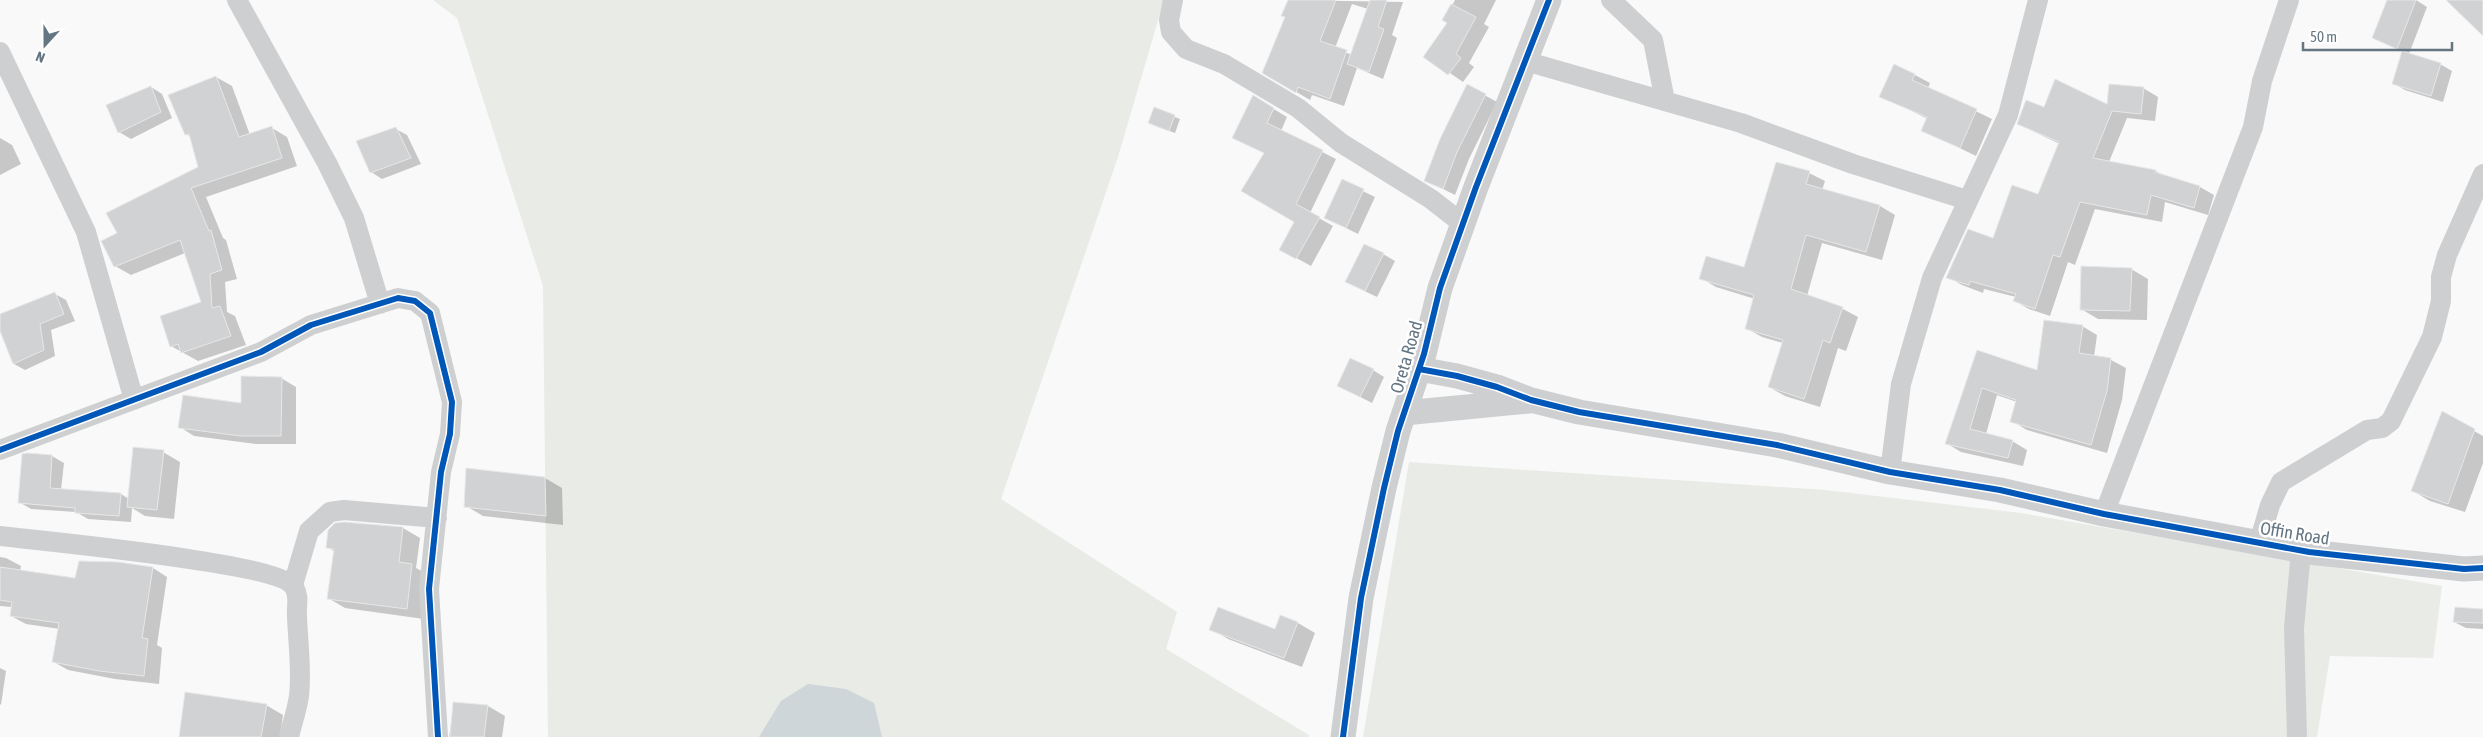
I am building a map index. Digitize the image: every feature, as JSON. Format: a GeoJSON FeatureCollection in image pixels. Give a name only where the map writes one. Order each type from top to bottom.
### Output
{"type":"FeatureCollection","features":[{"type":"Feature","properties":{"kind":"street"},"geometry":{"type":"LineString","coordinates":[[237,0],[327,163],[354,218],[380,304]]}},
{"type":"Feature","properties":{"kind":"street"},"geometry":{"type":"LineString","coordinates":[[1173,0],[1169,20],[1171,32],[1186,49],[1224,64],[1298,108],[1341,143],[1431,199],[1463,224]]}},
{"type":"Feature","properties":{"kind":"street","name":"Oreta Road"},"geometry":{"type":"LineString","coordinates":[[1343,737],[1362,598],[1384,488],[1404,413],[1419,369],[1440,288],[1549,0]]}},
{"type":"Feature","properties":{"kind":"street"},"geometry":{"type":"LineString","coordinates":[[1611,0],[1653,40],[1665,101]]}},
{"type":"Feature","properties":{"kind":"street"},"geometry":{"type":"LineString","coordinates":[[1890,472],[1904,375],[1932,278],[2008,115],[2038,0]]}},
{"type":"Feature","properties":{"kind":"street"},"geometry":{"type":"LineString","coordinates":[[2104,514],[2253,127],[2262,82],[2289,0]]}},
{"type":"Feature","properties":{"kind":"street"},"geometry":{"type":"LineString","coordinates":[[0,52],[86,232],[134,400]]}},
{"type":"Feature","properties":{"kind":"street"},"geometry":{"type":"LineString","coordinates":[[1525,62],[1741,123],[1853,164],[1967,200]]}},
{"type":"Feature","properties":{"kind":"street"},"geometry":{"type":"LineString","coordinates":[[2259,543],[2270,506],[2281,482],[2367,430],[2382,428],[2391,422],[2432,337],[2441,301],[2441,277],[2447,255],[2483,174]]}},
{"type":"Feature","properties":{"kind":"street"},"geometry":{"type":"LineString","coordinates":[[0,450],[261,352],[311,325],[398,298],[415,301],[430,313],[452,402],[436,518],[429,589],[438,737]]}},
{"type":"Feature","properties":{"kind":"street"},"geometry":{"type":"LineString","coordinates":[[1419,369],[1457,376],[1497,387],[1531,400]]}},
{"type":"Feature","properties":{"kind":"street"},"geometry":{"type":"LineString","coordinates":[[1404,413],[1531,400]]}},
{"type":"Feature","properties":{"kind":"street","name":"Offin Road"},"geometry":{"type":"LineString","coordinates":[[1531,400],[1640,423],[1777,445],[1890,472],[2000,490],[2104,514],[2259,543],[2301,550],[2464,569],[2483,568]]}},
{"type":"Feature","properties":{"kind":"street"},"geometry":{"type":"LineString","coordinates":[[289,737],[298,698],[300,677],[296,611],[298,596],[293,585],[309,531],[330,512],[344,510],[436,518]]}},
{"type":"Feature","properties":{"kind":"street"},"geometry":{"type":"LineString","coordinates":[[0,536],[225,564],[273,576],[293,585]]}},
{"type":"Feature","properties":{"kind":"street"},"geometry":{"type":"LineString","coordinates":[[2297,737],[2294,628],[2301,550]]}},
{"type":"Feature","properties":{"kind":"shaded area"},"geometry":{"type":"Polygon","coordinates":[[[433,0],[1164,0],[1118,157],[1001,499],[1177,612],[1166,649],[1309,735],[1309,737],[548,737],[543,286],[457,18],[433,0]]]}},
{"type":"Feature","properties":{"kind":"shaded area"},"geometry":{"type":"Polygon","coordinates":[[[1409,462],[1825,490],[2021,513],[2442,586],[2433,658],[2330,656],[2317,737],[1363,737],[1409,462]]]}},
{"type":"Feature","properties":{"kind":"shaded area"},"geometry":{"type":"Polygon","coordinates":[[[808,684],[846,689],[874,703],[882,737],[759,737],[781,701],[808,684]]]}},
{"type":"Feature","properties":{"kind":"building"},"geometry":{"type":"Polygon","coordinates":[[[1288,0],[1336,0],[1320,41],[1347,50],[1330,99],[1298,87],[1296,93],[1262,73],[1285,17],[1281,16],[1288,0]]]}},
{"type":"Feature","properties":{"kind":"building"},"geometry":{"type":"Polygon","coordinates":[[[1370,0],[1387,0],[1378,27],[1384,29],[1369,72],[1347,64],[1370,0]]]}},
{"type":"Feature","properties":{"kind":"building"},"geometry":{"type":"Polygon","coordinates":[[[2387,0],[2416,0],[2397,49],[2372,38],[2387,0]]]}},
{"type":"Feature","properties":{"kind":"building"},"geometry":{"type":"Polygon","coordinates":[[[2446,0],[2483,0],[2483,36],[2446,0]]]}},
{"type":"Feature","properties":{"kind":"building"},"geometry":{"type":"Polygon","coordinates":[[[1451,4],[1476,17],[1456,54],[1461,58],[1448,75],[1423,57],[1447,23],[1442,20],[1451,4]]]}},
{"type":"Feature","properties":{"kind":"building"},"geometry":{"type":"Polygon","coordinates":[[[2402,51],[2441,63],[2431,96],[2392,84],[2402,51]]]}},
{"type":"Feature","properties":{"kind":"building"},"geometry":{"type":"Polygon","coordinates":[[[1894,64],[1915,74],[1912,80],[1977,109],[1960,148],[1921,131],[1927,117],[1879,97],[1894,64]]]}},
{"type":"Feature","properties":{"kind":"building"},"geometry":{"type":"Polygon","coordinates":[[[216,76],[239,137],[272,126],[282,158],[191,188],[209,231],[211,230],[222,270],[210,274],[212,308],[220,306],[231,336],[181,353],[178,344],[170,347],[160,316],[201,302],[180,240],[114,267],[101,241],[117,233],[106,213],[198,167],[189,134],[185,135],[168,95],[216,76]]]}},
{"type":"Feature","properties":{"kind":"building"},"geometry":{"type":"Polygon","coordinates":[[[2055,79],[2107,104],[2109,84],[2144,87],[2141,114],[2112,111],[2093,158],[2156,170],[2155,172],[2200,186],[2194,208],[2151,195],[2147,215],[2080,202],[2060,257],[2053,255],[2035,309],[2013,301],[2016,294],[1970,281],[1969,285],[1946,278],[1968,229],[1993,238],[2012,185],[2038,194],[2059,142],[2017,124],[2026,100],[2044,107],[2055,79]]]}},
{"type":"Feature","properties":{"kind":"building"},"geometry":{"type":"Polygon","coordinates":[[[1467,84],[1486,94],[1457,152],[1443,189],[1424,181],[1440,139],[1467,84]]]}},
{"type":"Feature","properties":{"kind":"building"},"geometry":{"type":"Polygon","coordinates":[[[151,86],[161,112],[118,133],[106,105],[151,86]]]}},
{"type":"Feature","properties":{"kind":"building"},"geometry":{"type":"Polygon","coordinates":[[[1253,95],[1274,108],[1267,123],[1323,150],[1296,204],[1320,217],[1296,259],[1279,250],[1294,222],[1241,191],[1264,153],[1232,138],[1253,95]]]}},
{"type":"Feature","properties":{"kind":"building"},"geometry":{"type":"Polygon","coordinates":[[[1154,107],[1175,115],[1169,131],[1148,123],[1154,107]]]}},
{"type":"Feature","properties":{"kind":"building"},"geometry":{"type":"Polygon","coordinates":[[[396,127],[411,158],[370,173],[356,141],[396,127]]]}},
{"type":"Feature","properties":{"kind":"building"},"geometry":{"type":"Polygon","coordinates":[[[1776,162],[1810,171],[1806,184],[1880,205],[1866,252],[1806,235],[1791,289],[1843,307],[1830,343],[1823,340],[1804,399],[1768,387],[1783,340],[1745,329],[1754,295],[1699,279],[1706,256],[1744,267],[1776,162]]]}},
{"type":"Feature","properties":{"kind":"building"},"geometry":{"type":"Polygon","coordinates":[[[1342,179],[1364,189],[1346,228],[1324,218],[1342,179]]]}},
{"type":"Feature","properties":{"kind":"building"},"geometry":{"type":"Polygon","coordinates":[[[1364,244],[1384,253],[1365,291],[1345,282],[1364,244]]]}},
{"type":"Feature","properties":{"kind":"building"},"geometry":{"type":"Polygon","coordinates":[[[2081,266],[2132,268],[2130,311],[2080,310],[2081,266]]]}},
{"type":"Feature","properties":{"kind":"building"},"geometry":{"type":"Polygon","coordinates":[[[55,292],[64,314],[40,324],[44,350],[13,364],[0,331],[0,314],[55,292]]]}},
{"type":"Feature","properties":{"kind":"building"},"geometry":{"type":"Polygon","coordinates":[[[2044,320],[2083,325],[2079,353],[2111,358],[2107,391],[2091,445],[2010,422],[2016,400],[1982,388],[1970,429],[2013,440],[2008,458],[1945,444],[1977,350],[2037,370],[2044,320]]]}},
{"type":"Feature","properties":{"kind":"building"},"geometry":{"type":"Polygon","coordinates":[[[1350,358],[1374,369],[1360,397],[1337,386],[1350,358]]]}},
{"type":"Feature","properties":{"kind":"building"},"geometry":{"type":"Polygon","coordinates":[[[241,376],[282,377],[281,436],[241,436],[178,428],[183,395],[241,403],[241,376]]]}},
{"type":"Feature","properties":{"kind":"building"},"geometry":{"type":"Polygon","coordinates":[[[2442,411],[2475,429],[2448,504],[2411,491],[2442,411]]]}},
{"type":"Feature","properties":{"kind":"building"},"geometry":{"type":"Polygon","coordinates":[[[133,447],[164,450],[157,510],[127,507],[133,447]]]}},
{"type":"Feature","properties":{"kind":"building"},"geometry":{"type":"Polygon","coordinates":[[[22,454],[52,455],[50,488],[121,493],[119,516],[75,513],[75,508],[18,503],[22,454]]]}},
{"type":"Feature","properties":{"kind":"building"},"geometry":{"type":"Polygon","coordinates":[[[466,468],[545,477],[546,516],[464,507],[466,468]]]}},
{"type":"Feature","properties":{"kind":"building"},"geometry":{"type":"Polygon","coordinates":[[[344,522],[403,527],[399,562],[412,564],[407,609],[327,599],[334,549],[326,548],[328,530],[335,523],[344,522]]]}},
{"type":"Feature","properties":{"kind":"building"},"geometry":{"type":"Polygon","coordinates":[[[79,561],[118,562],[153,567],[142,638],[148,639],[144,676],[99,671],[52,662],[59,623],[10,616],[12,602],[0,600],[0,567],[75,578],[79,561]]]}},
{"type":"Feature","properties":{"kind":"building"},"geometry":{"type":"Polygon","coordinates":[[[1218,607],[1275,629],[1280,615],[1298,622],[1284,658],[1209,630],[1218,607]]]}},
{"type":"Feature","properties":{"kind":"building"},"geometry":{"type":"Polygon","coordinates":[[[2455,607],[2483,609],[2483,623],[2453,622],[2455,607]]]}},
{"type":"Feature","properties":{"kind":"building"},"geometry":{"type":"Polygon","coordinates":[[[185,692],[267,704],[261,737],[179,737],[185,692]]]}},
{"type":"Feature","properties":{"kind":"building"},"geometry":{"type":"Polygon","coordinates":[[[453,702],[488,705],[484,737],[450,737],[453,702]]]}},
{"type":"Feature","properties":{"kind":"cycle path"},"geometry":{"type":"LineString","coordinates":[[1343,737],[1361,598],[1398,431],[1424,354],[1440,288],[1476,187],[1549,0]]}},
{"type":"Feature","properties":{"kind":"cycle path"},"geometry":{"type":"LineString","coordinates":[[0,450],[261,352],[311,325],[398,298],[415,301],[430,313],[452,402],[450,434],[441,472],[429,589],[438,737]]}},
{"type":"Feature","properties":{"kind":"cycle path"},"geometry":{"type":"LineString","coordinates":[[1419,369],[1457,376],[1497,387],[1531,400],[1579,412],[1777,445],[1890,472],[2000,490],[2104,514],[2309,552],[2464,569],[2483,568]]}}]}
